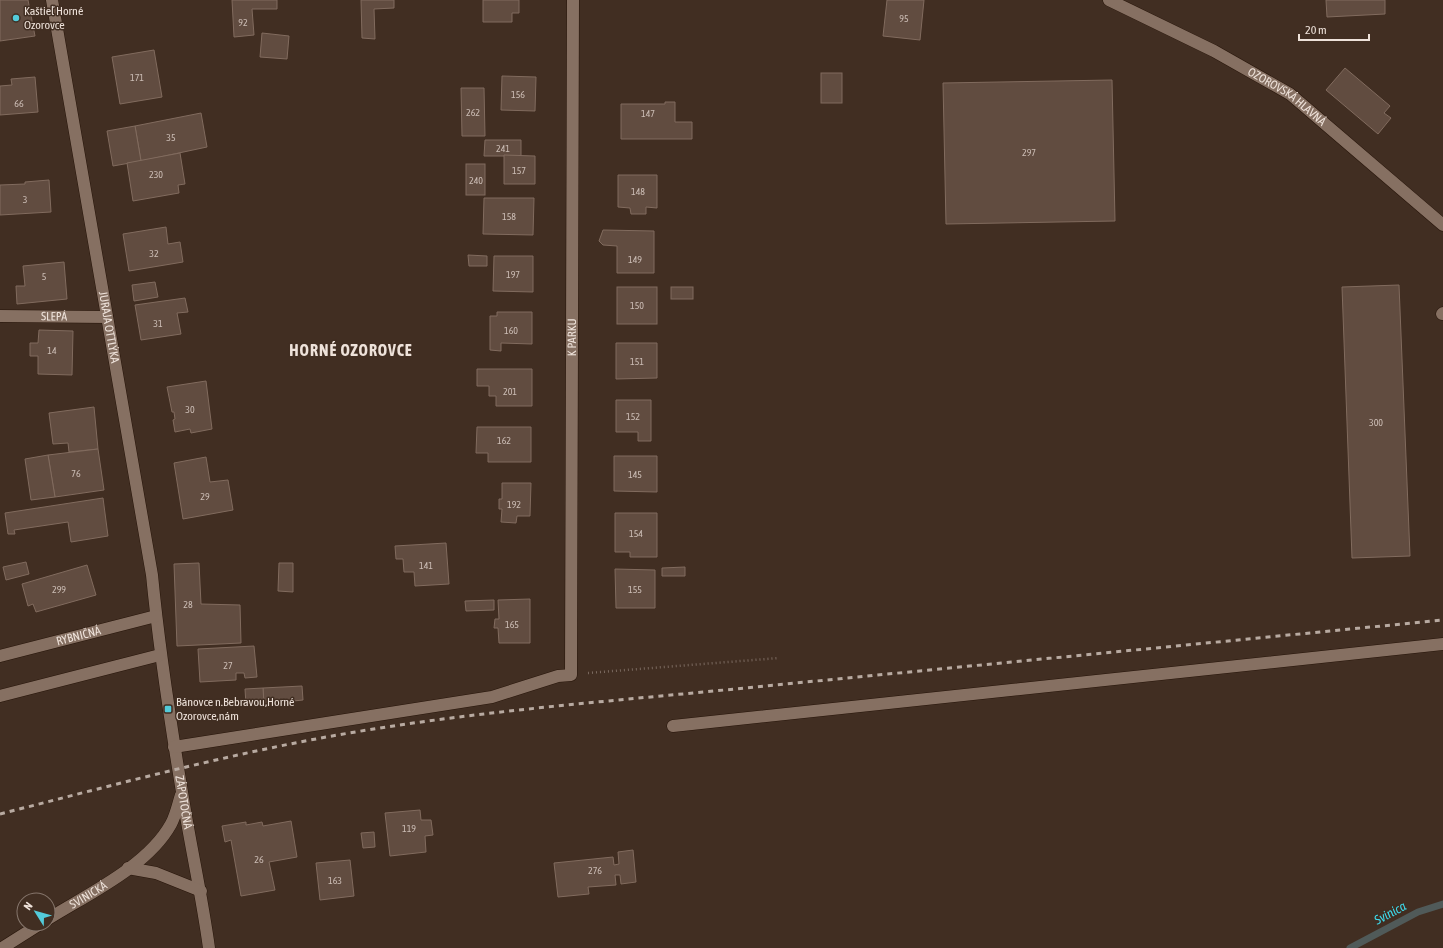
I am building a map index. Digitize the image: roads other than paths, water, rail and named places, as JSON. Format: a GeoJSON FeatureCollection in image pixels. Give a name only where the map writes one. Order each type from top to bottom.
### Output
{"type":"FeatureCollection","features":[{"type":"Feature","properties":{"kind":"street","name":"JURAJA OTTLÝKA"},"geometry":{"type":"LineString","coordinates":[[52,0],[152,575],[160,655]]}},
{"type":"Feature","properties":{"kind":"street","name":"K PARKU"},"geometry":{"type":"LineString","coordinates":[[174,747],[492,697],[558,676],[571,675],[573,0]]}},
{"type":"Feature","properties":{"kind":"street","name":"OZOROVSKÁ HLAVNÁ"},"geometry":{"type":"LineString","coordinates":[[1109,0],[1214,51],[1290,94],[1443,225]]}},
{"type":"Feature","properties":{"kind":"street","name":"SLEPÁ"},"geometry":{"type":"LineString","coordinates":[[0,316],[107,317]]}},
{"type":"Feature","properties":{"kind":"street","name":"RYBNIČNÁ"},"geometry":{"type":"LineString","coordinates":[[0,656],[156,616]]}},
{"type":"Feature","properties":{"kind":"street"},"geometry":{"type":"LineString","coordinates":[[674,726],[1443,644]]}},
{"type":"Feature","properties":{"kind":"street"},"geometry":{"type":"LineString","coordinates":[[0,696],[160,655]]}},
{"type":"Feature","properties":{"kind":"street","name":"ZÁPOTOČNÁ"},"geometry":{"type":"LineString","coordinates":[[160,655],[182,794],[202,895],[209,948]]}},
{"type":"Feature","properties":{"kind":"street","name":"SVINICKÁ"},"geometry":{"type":"LineString","coordinates":[[56,914],[128,868],[152,849],[171,824],[182,794]]}},
{"type":"Feature","properties":{"kind":"street"},"geometry":{"type":"LineString","coordinates":[[128,868],[156,873],[202,895]]}},
{"type":"Feature","properties":{"kind":"street"},"geometry":{"type":"LineString","coordinates":[[2,948],[27,932]]}},
{"type":"Feature","properties":{"kind":"waterway","name":"Svinica"},"geometry":{"type":"LineString","coordinates":[[1350,948],[1418,912],[1443,904]]}},
{"type":"Feature","properties":{"kind":"railway"},"geometry":{"type":"LineString","coordinates":[[0,814],[160,773],[281,746],[321,738],[431,721],[598,702],[1443,620]]}},
{"type":"Feature","properties":{"kind":"place","name":"Kaštieľ Horné Ozorovce"},"geometry":{"type":"Point","coordinates":[16,18]}},
{"type":"Feature","properties":{"kind":"place","name":"Bánovce n.Bebravou,Horné Ozorovce,nám"},"geometry":{"type":"Point","coordinates":[168,709]}},
{"type":"Feature","properties":{"kind":"district","name":"HORNÉ OZOROVCE"},"geometry":{"type":"Point","coordinates":[351,350]}}]}
